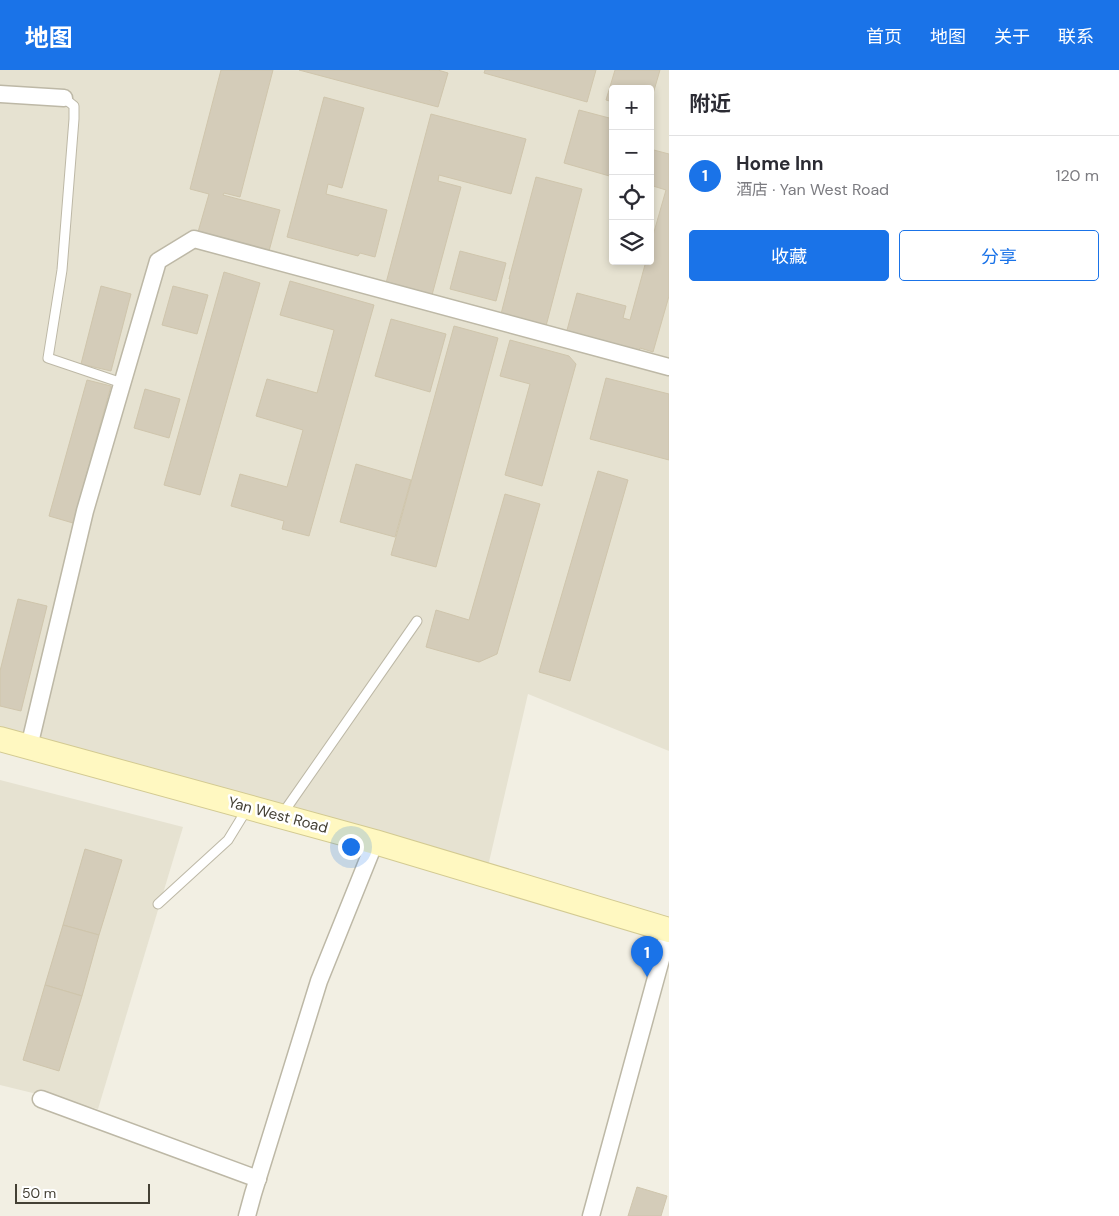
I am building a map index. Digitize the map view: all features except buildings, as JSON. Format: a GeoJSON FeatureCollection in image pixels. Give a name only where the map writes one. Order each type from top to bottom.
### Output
{"type":"FeatureCollection","features":[{"type":"Feature","properties":{"kind":"main road","name":"Yan West Road"},"geometry":{"type":"LineString","coordinates":[[0,739],[375,842],[669,930]]}},
{"type":"Feature","properties":{"kind":"street"},"geometry":{"type":"LineString","coordinates":[[0,94],[64,98]]}},
{"type":"Feature","properties":{"kind":"street"},"geometry":{"type":"LineString","coordinates":[[29,747],[84,511],[158,261],[194,239],[669,367]]}},
{"type":"Feature","properties":{"kind":"street"},"geometry":{"type":"LineString","coordinates":[[247,1216],[319,981],[375,842]]}},
{"type":"Feature","properties":{"kind":"street"},"geometry":{"type":"LineString","coordinates":[[591,1216],[669,930]]}},
{"type":"Feature","properties":{"kind":"street"},"geometry":{"type":"LineString","coordinates":[[41,1099],[258,1179]]}},
{"type":"Feature","properties":{"kind":"lane"},"geometry":{"type":"LineString","coordinates":[[64,98],[74,106],[74,119],[62,270],[48,358],[122,383]]}},
{"type":"Feature","properties":{"kind":"lane"},"geometry":{"type":"LineString","coordinates":[[281,816],[417,621]]}},
{"type":"Feature","properties":{"kind":"lane"},"geometry":{"type":"LineString","coordinates":[[158,904],[228,840],[249,807]]}},
{"type":"Feature","properties":{"kind":"shaded area"},"geometry":{"type":"Polygon","coordinates":[[[0,70],[669,70],[669,751],[528,694],[486,875],[0,736],[0,70]]]}},
{"type":"Feature","properties":{"kind":"shaded area"},"geometry":{"type":"Polygon","coordinates":[[[0,780],[183,827],[98,1109],[0,1085],[0,780]]]}},
{"type":"Feature","properties":{"kind":"place","name":"Home Inn"},"geometry":{"type":"Point","coordinates":[647,977]}}]}
